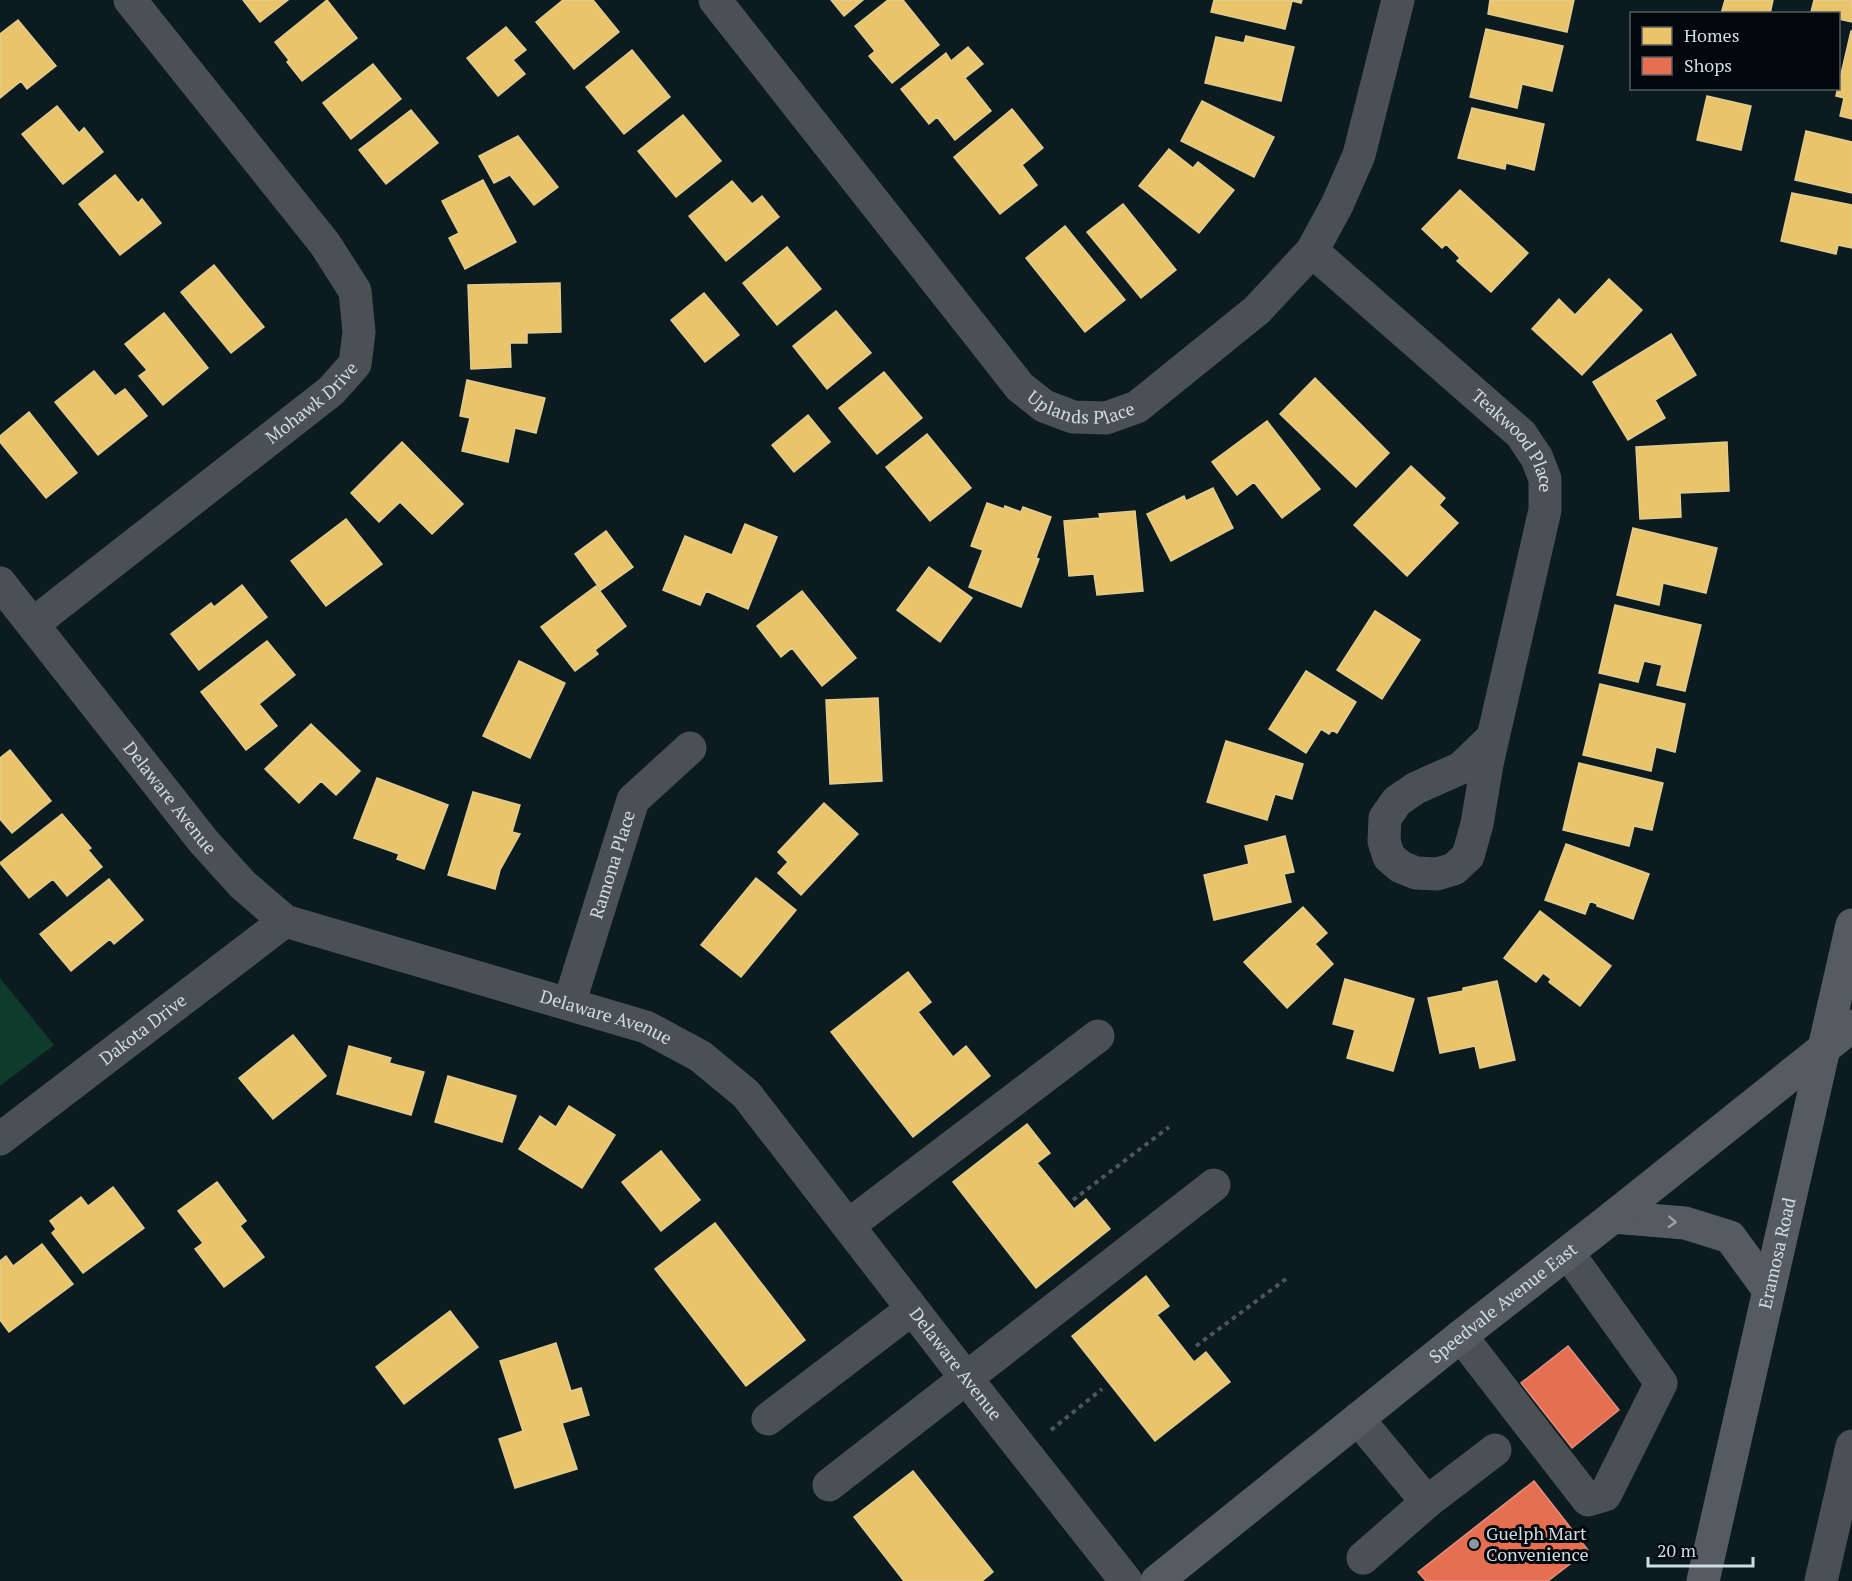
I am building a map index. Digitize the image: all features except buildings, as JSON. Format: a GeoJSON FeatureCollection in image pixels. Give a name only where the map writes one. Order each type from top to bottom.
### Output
{"type":"FeatureCollection","features":[{"type":"Feature","properties":{"kind":"main road","name":"Eramosa Road"},"geometry":{"type":"LineString","coordinates":[[1703,1581],[1852,925]]}},
{"type":"Feature","properties":{"kind":"main road","name":"Speedvale Avenue East"},"geometry":{"type":"LineString","coordinates":[[1157,1581],[1852,1026]]}},
{"type":"Feature","properties":{"kind":"main road"},"geometry":{"type":"LineString","coordinates":[[1614,1217],[1685,1223],[1730,1237],[1768,1289]]}},
{"type":"Feature","properties":{"kind":"street","name":"Mohawk Drive"},"geometry":{"type":"LineString","coordinates":[[33,624],[331,392],[355,364],[359,332],[355,291],[325,244],[130,0]]}},
{"type":"Feature","properties":{"kind":"street","name":"Uplands Place"},"geometry":{"type":"LineString","coordinates":[[715,0],[1020,387],[1044,406],[1073,417],[1106,418],[1137,407],[1257,310],[1312,251],[1337,206],[1359,155],[1398,0]]}},
{"type":"Feature","properties":{"kind":"street","name":"Teakwood Place"},"geometry":{"type":"LineString","coordinates":[[1312,251],[1521,434],[1538,458],[1545,479],[1545,510],[1492,738]]}},
{"type":"Feature","properties":{"kind":"street","name":"Delaware Avenue"},"geometry":{"type":"LineString","coordinates":[[0,583],[204,842],[243,885],[285,921],[646,1027],[700,1056],[746,1094],[1126,1581]]}},
{"type":"Feature","properties":{"kind":"street","name":"Ramona Place"},"geometry":{"type":"LineString","coordinates":[[569,1004],[633,800],[690,748]]}},
{"type":"Feature","properties":{"kind":"street","name":"Dakota Drive"},"geometry":{"type":"LineString","coordinates":[[0,1139],[285,921]]}},
{"type":"Feature","properties":{"kind":"street"},"geometry":{"type":"LineString","coordinates":[[849,1225],[1098,1036]]}},
{"type":"Feature","properties":{"kind":"street"},"geometry":{"type":"LineString","coordinates":[[829,1485],[1214,1185]]}},
{"type":"Feature","properties":{"kind":"street"},"geometry":{"type":"LineString","coordinates":[[1461,1336],[1588,1500],[1605,1495],[1662,1383],[1568,1253]]}},
{"type":"Feature","properties":{"kind":"street"},"geometry":{"type":"LineString","coordinates":[[768,1419],[912,1309]]}},
{"type":"Feature","properties":{"kind":"street"},"geometry":{"type":"LineString","coordinates":[[1358,1419],[1427,1502]]}},
{"type":"Feature","properties":{"kind":"street"},"geometry":{"type":"LineString","coordinates":[[1821,1581],[1852,1446]]}},
{"type":"Feature","properties":{"kind":"street"},"geometry":{"type":"LineString","coordinates":[[1363,1558],[1427,1502],[1496,1450]]}},
{"type":"Feature","properties":{"kind":"path"},"geometry":{"type":"LineString","coordinates":[[1072,1200],[1169,1127]]}},
{"type":"Feature","properties":{"kind":"path"},"geometry":{"type":"LineString","coordinates":[[1196,1346],[1286,1279]]}},
{"type":"Feature","properties":{"kind":"path"},"geometry":{"type":"LineString","coordinates":[[1025,1452],[1102,1389]]}},
{"type":"Feature","properties":{"kind":"green space"},"geometry":{"type":"Polygon","coordinates":[[[0,978],[54,1045],[0,1086],[0,978]]]}},
{"type":"Feature","properties":{"kind":"place","name":"Guelph Mart Convenience"},"geometry":{"type":"Point","coordinates":[1474,1544]}}]}
